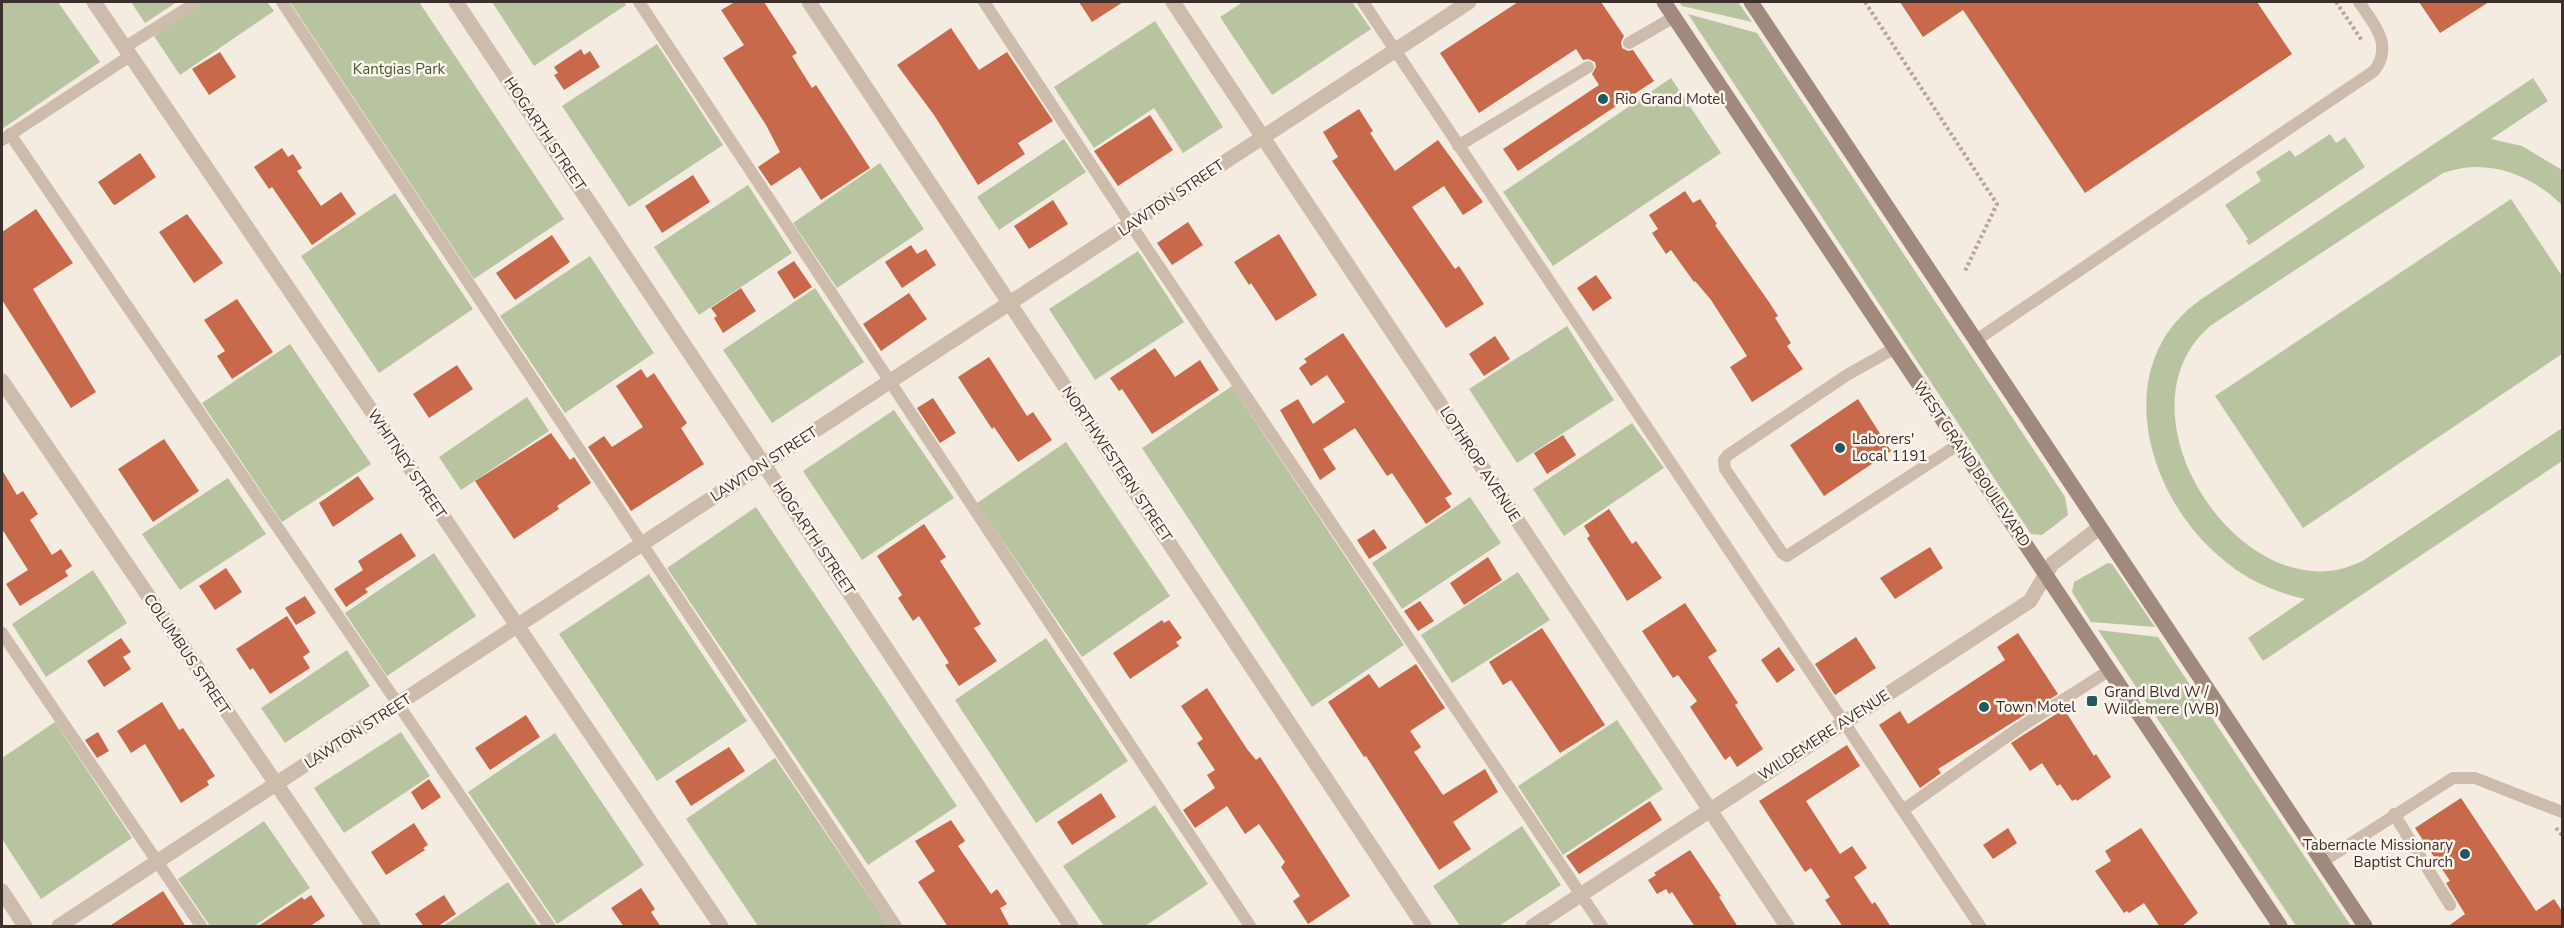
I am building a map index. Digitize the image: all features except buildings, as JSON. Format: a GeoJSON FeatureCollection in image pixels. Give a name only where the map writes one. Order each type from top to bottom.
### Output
{"type":"FeatureCollection","features":[{"type":"Feature","properties":{"kind":"main road","name":"WEST GRAND BOULEVARD"},"geometry":{"type":"LineString","coordinates":[[1664,2],[2280,927]]}},
{"type":"Feature","properties":{"kind":"main road"},"geometry":{"type":"LineString","coordinates":[[1751,2],[1978,339],[2099,528],[2365,927]]}},
{"type":"Feature","properties":{"kind":"street","name":"WHITNEY STREET"},"geometry":{"type":"LineString","coordinates":[[94,2],[722,927]]}},
{"type":"Feature","properties":{"kind":"street","name":"HOGARTH STREET"},"geometry":{"type":"LineString","coordinates":[[456,2],[1071,927]]}},
{"type":"Feature","properties":{"kind":"street","name":"NORTHWESTERN STREET"},"geometry":{"type":"LineString","coordinates":[[809,2],[1425,927]]}},
{"type":"Feature","properties":{"kind":"street","name":"LOTHROP AVENUE"},"geometry":{"type":"LineString","coordinates":[[1173,2],[1786,927]]}},
{"type":"Feature","properties":{"kind":"street","name":"LAWTON STREET"},"geometry":{"type":"LineString","coordinates":[[59,927],[1469,2]]}},
{"type":"Feature","properties":{"kind":"street","name":"COLUMBUS STREET"},"geometry":{"type":"LineString","coordinates":[[2,381],[373,927]]}},
{"type":"Feature","properties":{"kind":"street","name":"WILDEMERE AVENUE"},"geometry":{"type":"LineString","coordinates":[[1533,927],[1844,721],[2030,602],[2052,564],[2099,528]]}},
{"type":"Feature","properties":{"kind":"street"},"geometry":{"type":"LineString","coordinates":[[2,891],[25,927]]}},
{"type":"Feature","properties":{"kind":"lane"},"geometry":{"type":"LineString","coordinates":[[197,2],[6,137],[399,704],[549,927]]}},
{"type":"Feature","properties":{"kind":"lane"},"geometry":{"type":"LineString","coordinates":[[282,2],[896,927]]}},
{"type":"Feature","properties":{"kind":"lane"},"geometry":{"type":"LineString","coordinates":[[639,2],[1250,927]]}},
{"type":"Feature","properties":{"kind":"lane"},"geometry":{"type":"LineString","coordinates":[[984,2],[1602,927]]}},
{"type":"Feature","properties":{"kind":"lane"},"geometry":{"type":"LineString","coordinates":[[1363,2],[1980,927]]}},
{"type":"Feature","properties":{"kind":"lane"},"geometry":{"type":"LineString","coordinates":[[1978,339],[2374,72],[2382,62],[2383,48],[2379,33],[2359,2]]}},
{"type":"Feature","properties":{"kind":"lane"},"geometry":{"type":"LineString","coordinates":[[1629,43],[1674,17]]}},
{"type":"Feature","properties":{"kind":"lane"},"geometry":{"type":"LineString","coordinates":[[1458,146],[1588,67]]}},
{"type":"Feature","properties":{"kind":"lane"},"geometry":{"type":"LineString","coordinates":[[1895,348],[1846,375],[1728,455],[1724,460],[1725,469],[1782,554],[1787,556],[1959,444]]}},
{"type":"Feature","properties":{"kind":"lane"},"geometry":{"type":"LineString","coordinates":[[2,633],[201,927]]}},
{"type":"Feature","properties":{"kind":"lane"},"geometry":{"type":"LineString","coordinates":[[1903,810],[2019,728],[2110,670]]}},
{"type":"Feature","properties":{"kind":"lane"},"geometry":{"type":"LineString","coordinates":[[2322,862],[2438,785],[2453,778],[2475,778],[2562,812]]}},
{"type":"Feature","properties":{"kind":"lane"},"geometry":{"type":"LineString","coordinates":[[2394,814],[2450,904]]}},
{"type":"Feature","properties":{"kind":"path"},"geometry":{"type":"LineString","coordinates":[[1864,2],[1997,204],[1964,273]]}},
{"type":"Feature","properties":{"kind":"path"},"geometry":{"type":"LineString","coordinates":[[2336,2],[2366,48]]}},
{"type":"Feature","properties":{"kind":"path"},"geometry":{"type":"LineString","coordinates":[[2554,826],[2562,835]]}},
{"type":"Feature","properties":{"kind":"green space"},"geometry":{"type":"Polygon","coordinates":[[[2,2],[58,2],[100,62],[2,129],[2,2]]]}},
{"type":"Feature","properties":{"kind":"green space"},"geometry":{"type":"Polygon","coordinates":[[[131,2],[177,2],[145,23],[131,2]]]}},
{"type":"Feature","properties":{"kind":"green space"},"geometry":{"type":"Polygon","coordinates":[[[205,2],[267,2],[274,11],[180,75],[154,36],[205,2]]]}},
{"type":"Feature","properties":{"kind":"green space","name":"Kantgias Park"},"geometry":{"type":"Polygon","coordinates":[[[290,2],[419,2],[564,219],[474,279],[290,2]]]}},
{"type":"Feature","properties":{"kind":"green space"},"geometry":{"type":"Polygon","coordinates":[[[492,2],[624,2],[626,5],[534,66],[492,2]]]}},
{"type":"Feature","properties":{"kind":"green space"},"geometry":{"type":"Polygon","coordinates":[[[1243,2],[1352,2],[1371,29],[1272,95],[1220,17],[1243,2]]]}},
{"type":"Feature","properties":{"kind":"green space"},"geometry":{"type":"Polygon","coordinates":[[[1679,2],[1738,2],[1752,22],[1682,6],[1679,2]]]}},
{"type":"Feature","properties":{"kind":"green space"},"geometry":{"type":"Polygon","coordinates":[[[1688,14],[1757,33],[2065,497],[2068,515],[2042,535],[2031,534],[1688,14]]]}},
{"type":"Feature","properties":{"kind":"green space"},"geometry":{"type":"Polygon","coordinates":[[[1155,21],[1223,127],[1183,153],[1154,108],[1094,148],[1054,87],[1155,21]]]}},
{"type":"Feature","properties":{"kind":"green space"},"geometry":{"type":"Polygon","coordinates":[[[657,44],[723,145],[629,207],[562,106],[657,44]]]}},
{"type":"Feature","properties":{"kind":"green space"},"geometry":{"type":"Polygon","coordinates":[[[1671,78],[1721,153],[1553,266],[1503,192],[1671,78]]]}},
{"type":"Feature","properties":{"kind":"green space"},"geometry":{"type":"Polygon","coordinates":[[[2533,78],[2548,101],[2491,139],[2522,146],[2562,170],[2562,205],[2536,185],[2507,171],[2476,167],[2443,173],[2210,326],[2182,364],[2175,409],[2183,456],[2206,500],[2238,537],[2277,562],[2320,571],[2364,560],[2562,428],[2562,461],[2263,661],[2248,638],[2305,599],[2260,584],[2239,572],[2194,531],[2173,500],[2157,466],[2148,430],[2147,394],[2154,359],[2172,327],[2200,300],[2533,78]]]}},
{"type":"Feature","properties":{"kind":"green space"},"geometry":{"type":"Polygon","coordinates":[[[2330,134],[2336,143],[2345,137],[2365,167],[2249,245],[2246,241],[2248,239],[2225,205],[2261,181],[2256,172],[2290,150],[2295,157],[2330,134]]]}},
{"type":"Feature","properties":{"kind":"green space"},"geometry":{"type":"Polygon","coordinates":[[[1064,139],[1086,172],[999,230],[977,197],[1064,139]]]}},
{"type":"Feature","properties":{"kind":"green space"},"geometry":{"type":"Polygon","coordinates":[[[880,163],[924,229],[837,288],[793,223],[880,163]]]}},
{"type":"Feature","properties":{"kind":"green space"},"geometry":{"type":"Polygon","coordinates":[[[748,185],[792,253],[699,315],[654,247],[748,185]]]}},
{"type":"Feature","properties":{"kind":"green space"},"geometry":{"type":"Polygon","coordinates":[[[395,193],[473,309],[379,373],[301,256],[395,193]]]}},
{"type":"Feature","properties":{"kind":"green space"},"geometry":{"type":"Polygon","coordinates":[[[2511,199],[2562,276],[2562,354],[2303,528],[2215,396],[2511,199]]]}},
{"type":"Feature","properties":{"kind":"green space"},"geometry":{"type":"Polygon","coordinates":[[[1138,251],[1184,322],[1095,380],[1049,309],[1138,251]]]}},
{"type":"Feature","properties":{"kind":"green space"},"geometry":{"type":"Polygon","coordinates":[[[590,256],[654,353],[565,413],[500,316],[590,256]]]}},
{"type":"Feature","properties":{"kind":"green space"},"geometry":{"type":"Polygon","coordinates":[[[815,288],[864,362],[772,423],[723,350],[815,288]]]}},
{"type":"Feature","properties":{"kind":"green space"},"geometry":{"type":"Polygon","coordinates":[[[1567,326],[1614,400],[1517,463],[1469,389],[1567,326]]]}},
{"type":"Feature","properties":{"kind":"green space"},"geometry":{"type":"Polygon","coordinates":[[[290,344],[371,464],[282,522],[202,403],[290,344]]]}},
{"type":"Feature","properties":{"kind":"green space"},"geometry":{"type":"Polygon","coordinates":[[[1232,386],[1404,645],[1312,707],[1142,448],[1232,386]]]}},
{"type":"Feature","properties":{"kind":"green space"},"geometry":{"type":"Polygon","coordinates":[[[527,397],[549,431],[461,490],[439,457],[527,397]]]}},
{"type":"Feature","properties":{"kind":"green space"},"geometry":{"type":"Polygon","coordinates":[[[894,410],[954,498],[862,560],[803,471],[894,410]]]}},
{"type":"Feature","properties":{"kind":"green space"},"geometry":{"type":"Polygon","coordinates":[[[1632,423],[1664,468],[1564,536],[1533,489],[1632,423]]]}},
{"type":"Feature","properties":{"kind":"green space"},"geometry":{"type":"Polygon","coordinates":[[[1066,442],[1170,596],[1082,657],[977,503],[1066,442]]]}},
{"type":"Feature","properties":{"kind":"green space"},"geometry":{"type":"Polygon","coordinates":[[[228,478],[266,534],[180,590],[142,534],[228,478]]]}},
{"type":"Feature","properties":{"kind":"green space"},"geometry":{"type":"Polygon","coordinates":[[[1470,497],[1501,543],[1402,609],[1372,563],[1470,497]]]}},
{"type":"Feature","properties":{"kind":"green space"},"geometry":{"type":"Polygon","coordinates":[[[756,507],[957,806],[868,865],[667,568],[756,507]]]}},
{"type":"Feature","properties":{"kind":"green space"},"geometry":{"type":"Polygon","coordinates":[[[434,553],[476,616],[387,676],[345,613],[434,553]]]}},
{"type":"Feature","properties":{"kind":"green space"},"geometry":{"type":"Polygon","coordinates":[[[2108,563],[2112,564],[2155,627],[2091,622],[2072,592],[2074,582],[2108,563]]]}},
{"type":"Feature","properties":{"kind":"green space"},"geometry":{"type":"Polygon","coordinates":[[[93,570],[127,623],[46,677],[12,624],[93,570]]]}},
{"type":"Feature","properties":{"kind":"green space"},"geometry":{"type":"Polygon","coordinates":[[[1518,572],[1550,620],[1452,683],[1421,635],[1518,572]]]}},
{"type":"Feature","properties":{"kind":"green space"},"geometry":{"type":"Polygon","coordinates":[[[649,574],[747,721],[657,781],[559,634],[649,574]]]}},
{"type":"Feature","properties":{"kind":"green space"},"geometry":{"type":"Polygon","coordinates":[[[2098,630],[2158,637],[2351,926],[2296,926],[2098,630]]]}},
{"type":"Feature","properties":{"kind":"green space"},"geometry":{"type":"Polygon","coordinates":[[[1046,638],[1128,761],[1036,823],[955,700],[1046,638]]]}},
{"type":"Feature","properties":{"kind":"green space"},"geometry":{"type":"Polygon","coordinates":[[[347,650],[370,686],[285,743],[261,708],[347,650]]]}},
{"type":"Feature","properties":{"kind":"green space"},"geometry":{"type":"Polygon","coordinates":[[[1617,720],[1663,789],[1563,855],[1518,786],[1617,720]]]}},
{"type":"Feature","properties":{"kind":"green space"},"geometry":{"type":"Polygon","coordinates":[[[55,722],[132,838],[41,899],[2,839],[2,758],[55,722]]]}},
{"type":"Feature","properties":{"kind":"green space"},"geometry":{"type":"Polygon","coordinates":[[[401,732],[430,776],[344,833],[314,788],[401,732]]]}},
{"type":"Feature","properties":{"kind":"green space"},"geometry":{"type":"Polygon","coordinates":[[[555,733],[644,865],[557,924],[468,792],[555,733]]]}},
{"type":"Feature","properties":{"kind":"green space"},"geometry":{"type":"Polygon","coordinates":[[[775,758],[889,926],[758,926],[686,819],[775,758]]]}},
{"type":"Feature","properties":{"kind":"green space"},"geometry":{"type":"Polygon","coordinates":[[[1155,805],[1208,884],[1145,926],[1104,926],[1063,866],[1155,805]]]}},
{"type":"Feature","properties":{"kind":"green space"},"geometry":{"type":"Polygon","coordinates":[[[264,821],[310,888],[254,926],[210,926],[178,879],[264,821]]]}},
{"type":"Feature","properties":{"kind":"green space"},"geometry":{"type":"Polygon","coordinates":[[[1522,826],[1561,885],[1499,926],[1460,926],[1433,886],[1522,826]]]}},
{"type":"Feature","properties":{"kind":"green space"},"geometry":{"type":"Polygon","coordinates":[[[508,882],[538,926],[443,926],[508,882]]]}},
{"type":"Feature","properties":{"kind":"place","name":"Rio Grand Motel"},"geometry":{"type":"Point","coordinates":[1603,99]}},
{"type":"Feature","properties":{"kind":"place","name":"Laborers' Local 1191"},"geometry":{"type":"Point","coordinates":[1840,448]}},
{"type":"Feature","properties":{"kind":"place","name":"Grand Blvd W / Wildemere (WB)"},"geometry":{"type":"Point","coordinates":[2092,701]}},
{"type":"Feature","properties":{"kind":"place","name":"Town Motel"},"geometry":{"type":"Point","coordinates":[1984,707]}},
{"type":"Feature","properties":{"kind":"place","name":"Tabernacle Missionary Baptist Church"},"geometry":{"type":"Point","coordinates":[2465,854]}}]}
